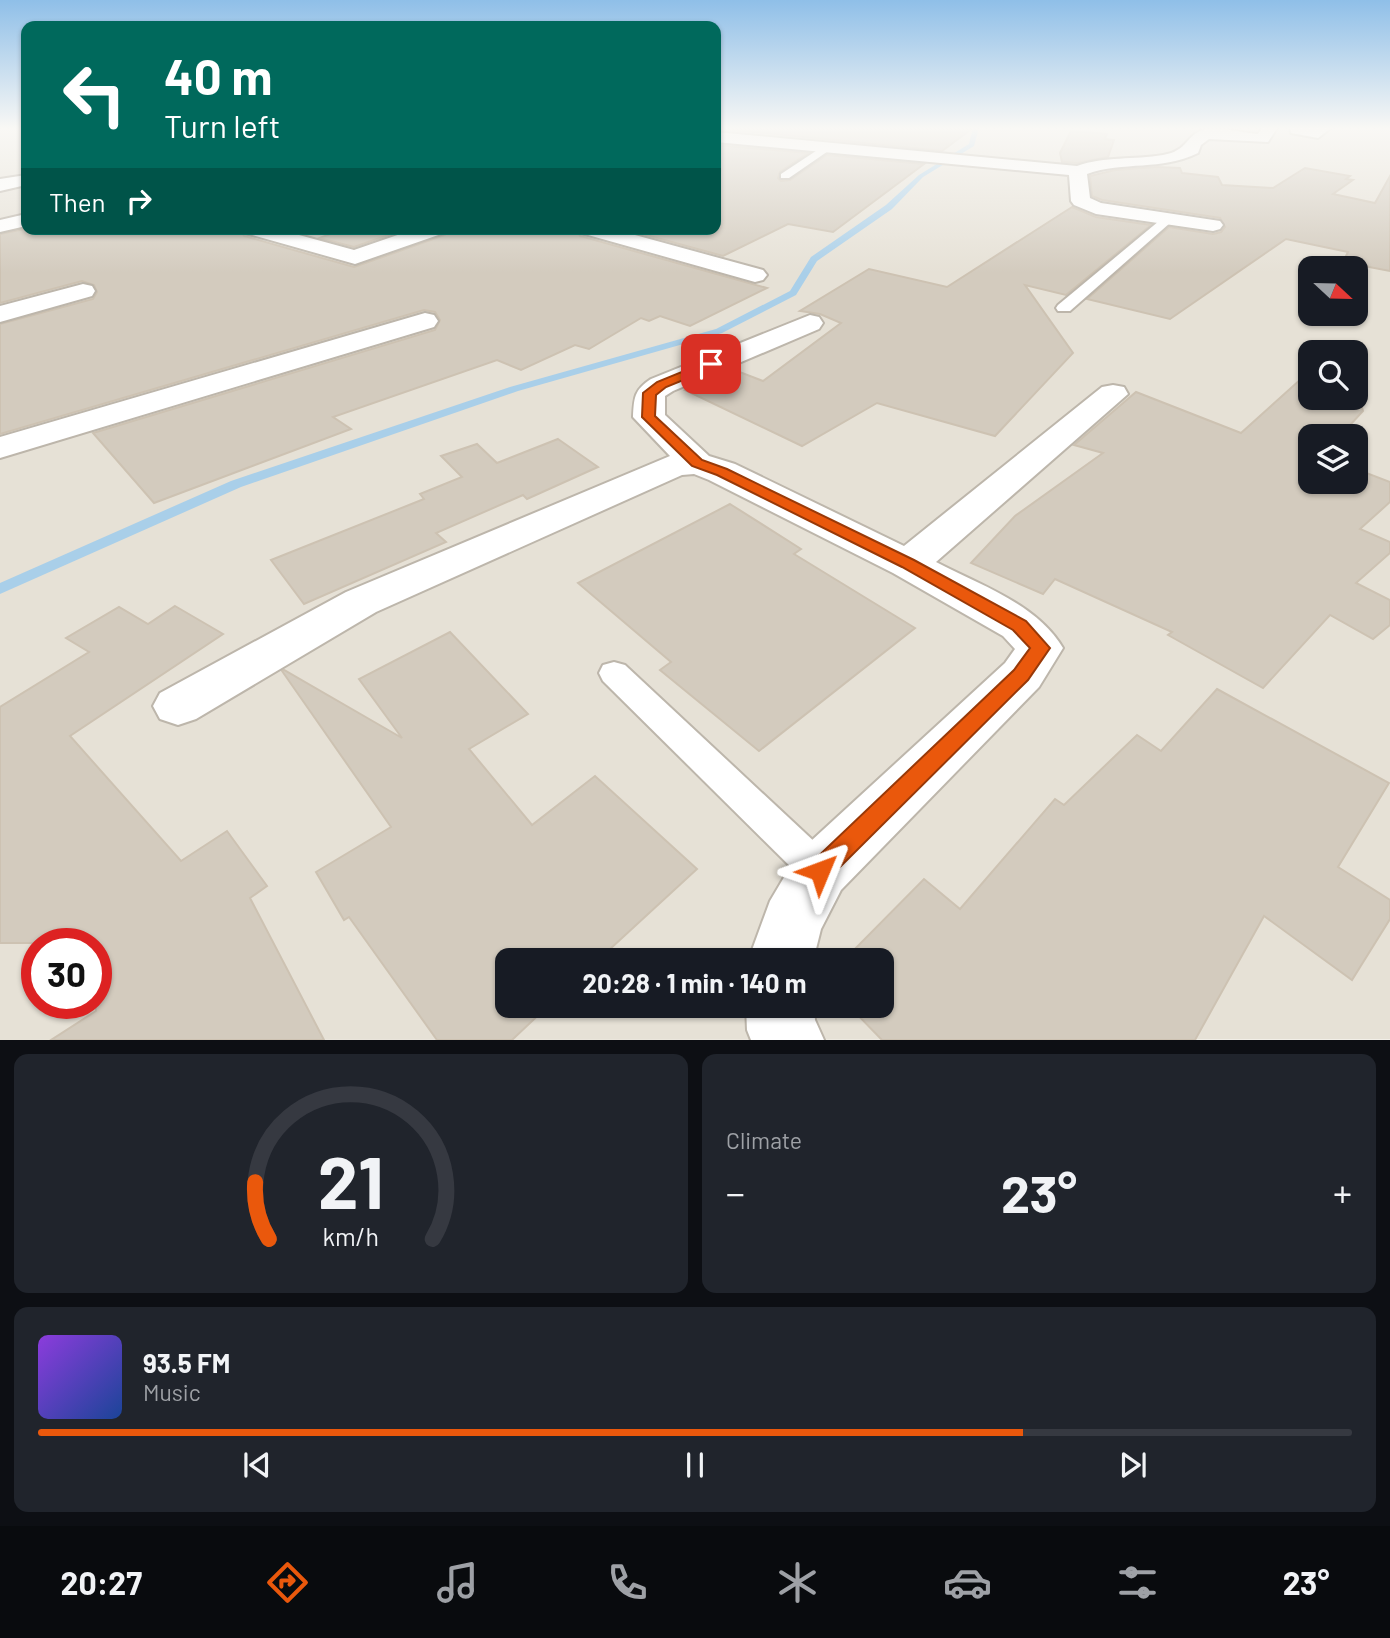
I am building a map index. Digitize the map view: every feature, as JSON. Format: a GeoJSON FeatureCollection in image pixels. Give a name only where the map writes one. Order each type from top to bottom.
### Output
{"type":"FeatureCollection","features":[{"type":"Feature","properties":{"kind":"street"},"geometry":{"type":"LineString","coordinates":[[1077,177],[1081,201],[1096,208],[1213,225]]}},
{"type":"Feature","properties":{"kind":"street"},"geometry":{"type":"LineString","coordinates":[[0,185],[21,181]]}},
{"type":"Feature","properties":{"kind":"street"},"geometry":{"type":"LineString","coordinates":[[0,226],[21,221]]}},
{"type":"Feature","properties":{"kind":"street"},"geometry":{"type":"LineString","coordinates":[[274,235],[355,257],[419,235]]}},
{"type":"Feature","properties":{"kind":"street"},"geometry":{"type":"LineString","coordinates":[[610,235],[754,275]]}},
{"type":"Feature","properties":{"kind":"street"},"geometry":{"type":"LineString","coordinates":[[0,314],[83,291]]}},
{"type":"Feature","properties":{"kind":"street"},"geometry":{"type":"LineString","coordinates":[[0,449],[425,321]]}},
{"type":"Feature","properties":{"kind":"street"},"geometry":{"type":"LineString","coordinates":[[784,948],[792,922],[820,871],[1021,675],[1040,648],[1019,625],[908,564],[722,472],[697,463],[649,417],[650,393],[662,385],[810,323]]}},
{"type":"Feature","properties":{"kind":"street"},"geometry":{"type":"LineString","coordinates":[[908,564],[1113,394]]}},
{"type":"Feature","properties":{"kind":"street"},"geometry":{"type":"LineString","coordinates":[[177,706],[361,602],[675,465],[697,463]]}},
{"type":"Feature","properties":{"kind":"street"},"geometry":{"type":"LineString","coordinates":[[781,1018],[782,1030],[789,1040]]}},
{"type":"Feature","properties":{"kind":"lane"},"geometry":{"type":"LineString","coordinates":[[1064,308],[1165,219]]}},
{"type":"Feature","properties":{"kind":"lane"},"geometry":{"type":"LineString","coordinates":[[614,673],[820,871]]}},
{"type":"Feature","properties":{"kind":"shaded area"},"geometry":{"type":"Polygon","coordinates":[[[0,177],[21,177],[21,235],[721,235],[721,177],[1390,177],[1390,1039],[0,1040],[0,177]]]}},
{"type":"Feature","properties":{"kind":"building"},"geometry":{"type":"Polygon","coordinates":[[[721,177],[778,177],[781,181],[795,177],[907,177],[833,232],[788,224],[723,256],[646,235],[721,235],[721,177]]]}},
{"type":"Feature","properties":{"kind":"building"},"geometry":{"type":"Polygon","coordinates":[[[1090,177],[1214,177],[1218,177],[1222,185],[1273,188],[1291,177],[1349,177],[1346,179],[1353,180],[1333,194],[1375,203],[1390,177],[1390,271],[1368,267],[1368,256],[1346,256],[1348,252],[1286,239],[1170,319],[1087,299],[1169,227],[1213,234],[1221,232],[1225,227],[1220,218],[1102,200],[1092,196],[1090,177]]]}},
{"type":"Feature","properties":{"kind":"building"},"geometry":{"type":"Polygon","coordinates":[[[1072,207],[1096,217],[1151,225],[1066,295],[1025,285],[1073,353],[995,436],[877,403],[802,446],[685,390],[732,369],[763,381],[841,323],[820,314],[800,311],[869,269],[947,287],[1072,207]]]}},
{"type":"Feature","properties":{"kind":"building"},"geometry":{"type":"Polygon","coordinates":[[[21,230],[21,235],[243,235],[354,267],[445,235],[579,235],[767,288],[690,326],[660,316],[649,321],[641,318],[589,349],[575,345],[521,370],[497,360],[333,417],[351,429],[154,503],[93,433],[435,330],[440,320],[435,312],[424,310],[0,434],[0,324],[93,299],[97,292],[94,285],[82,281],[0,303],[0,234],[21,230]]]}},
{"type":"Feature","properties":{"kind":"building"},"geometry":{"type":"Polygon","coordinates":[[[328,235],[389,235],[354,247],[319,238],[328,235]]]}},
{"type":"Feature","properties":{"kind":"building"},"geometry":{"type":"Polygon","coordinates":[[[1298,382],[1298,410],[1363,410],[1351,424],[1298,424],[1298,494],[1368,494],[1368,474],[1390,482],[1390,502],[1360,529],[1390,542],[1390,553],[1356,583],[1390,600],[1390,625],[1373,639],[1330,615],[1263,688],[1168,635],[1172,632],[1055,579],[1043,594],[971,563],[1015,516],[1103,453],[1074,445],[1136,392],[1241,433],[1298,382]]]}},
{"type":"Feature","properties":{"kind":"building"},"geometry":{"type":"Polygon","coordinates":[[[558,439],[598,467],[527,499],[523,495],[436,533],[446,542],[304,604],[271,560],[424,499],[420,494],[462,477],[441,456],[477,444],[497,463],[558,439]]]}},
{"type":"Feature","properties":{"kind":"building"},"geometry":{"type":"Polygon","coordinates":[[[730,504],[801,549],[794,554],[915,628],[759,751],[660,670],[671,662],[578,583],[730,504]]]}},
{"type":"Feature","properties":{"kind":"building"},"geometry":{"type":"Polygon","coordinates":[[[175,606],[223,634],[70,736],[181,861],[227,831],[267,886],[250,898],[324,1040],[51,1040],[84,1019],[112,1019],[112,928],[21,928],[21,943],[0,943],[0,707],[89,652],[66,638],[119,607],[148,624],[175,606]]]}},
{"type":"Feature","properties":{"kind":"building"},"geometry":{"type":"Polygon","coordinates":[[[450,632],[528,714],[469,749],[532,825],[595,776],[697,869],[611,948],[495,948],[495,1018],[535,1018],[512,1040],[437,1040],[349,917],[344,920],[316,872],[391,827],[282,671],[402,738],[359,679],[450,632]]]}},
{"type":"Feature","properties":{"kind":"building"},"geometry":{"type":"Polygon","coordinates":[[[1217,689],[1389,783],[1338,867],[1390,900],[1390,919],[1352,980],[1264,916],[1195,1040],[882,1040],[861,1018],[894,1018],[894,948],[856,948],[924,879],[960,909],[1055,799],[1064,805],[1137,735],[1161,751],[1217,689]]]}},
{"type":"Feature","properties":{"kind":"waterway"},"geometry":{"type":"LineString","coordinates":[[0,589],[236,484],[514,389],[719,331],[793,293],[814,259],[889,207],[920,177]]}},
{"type":"Feature","properties":{"kind":"route"},"geometry":{"type":"LineString","coordinates":[[711,364],[650,393],[648,407],[649,417],[697,463],[722,472],[908,564],[1019,625],[1040,648],[1021,675],[820,871]]}}]}
